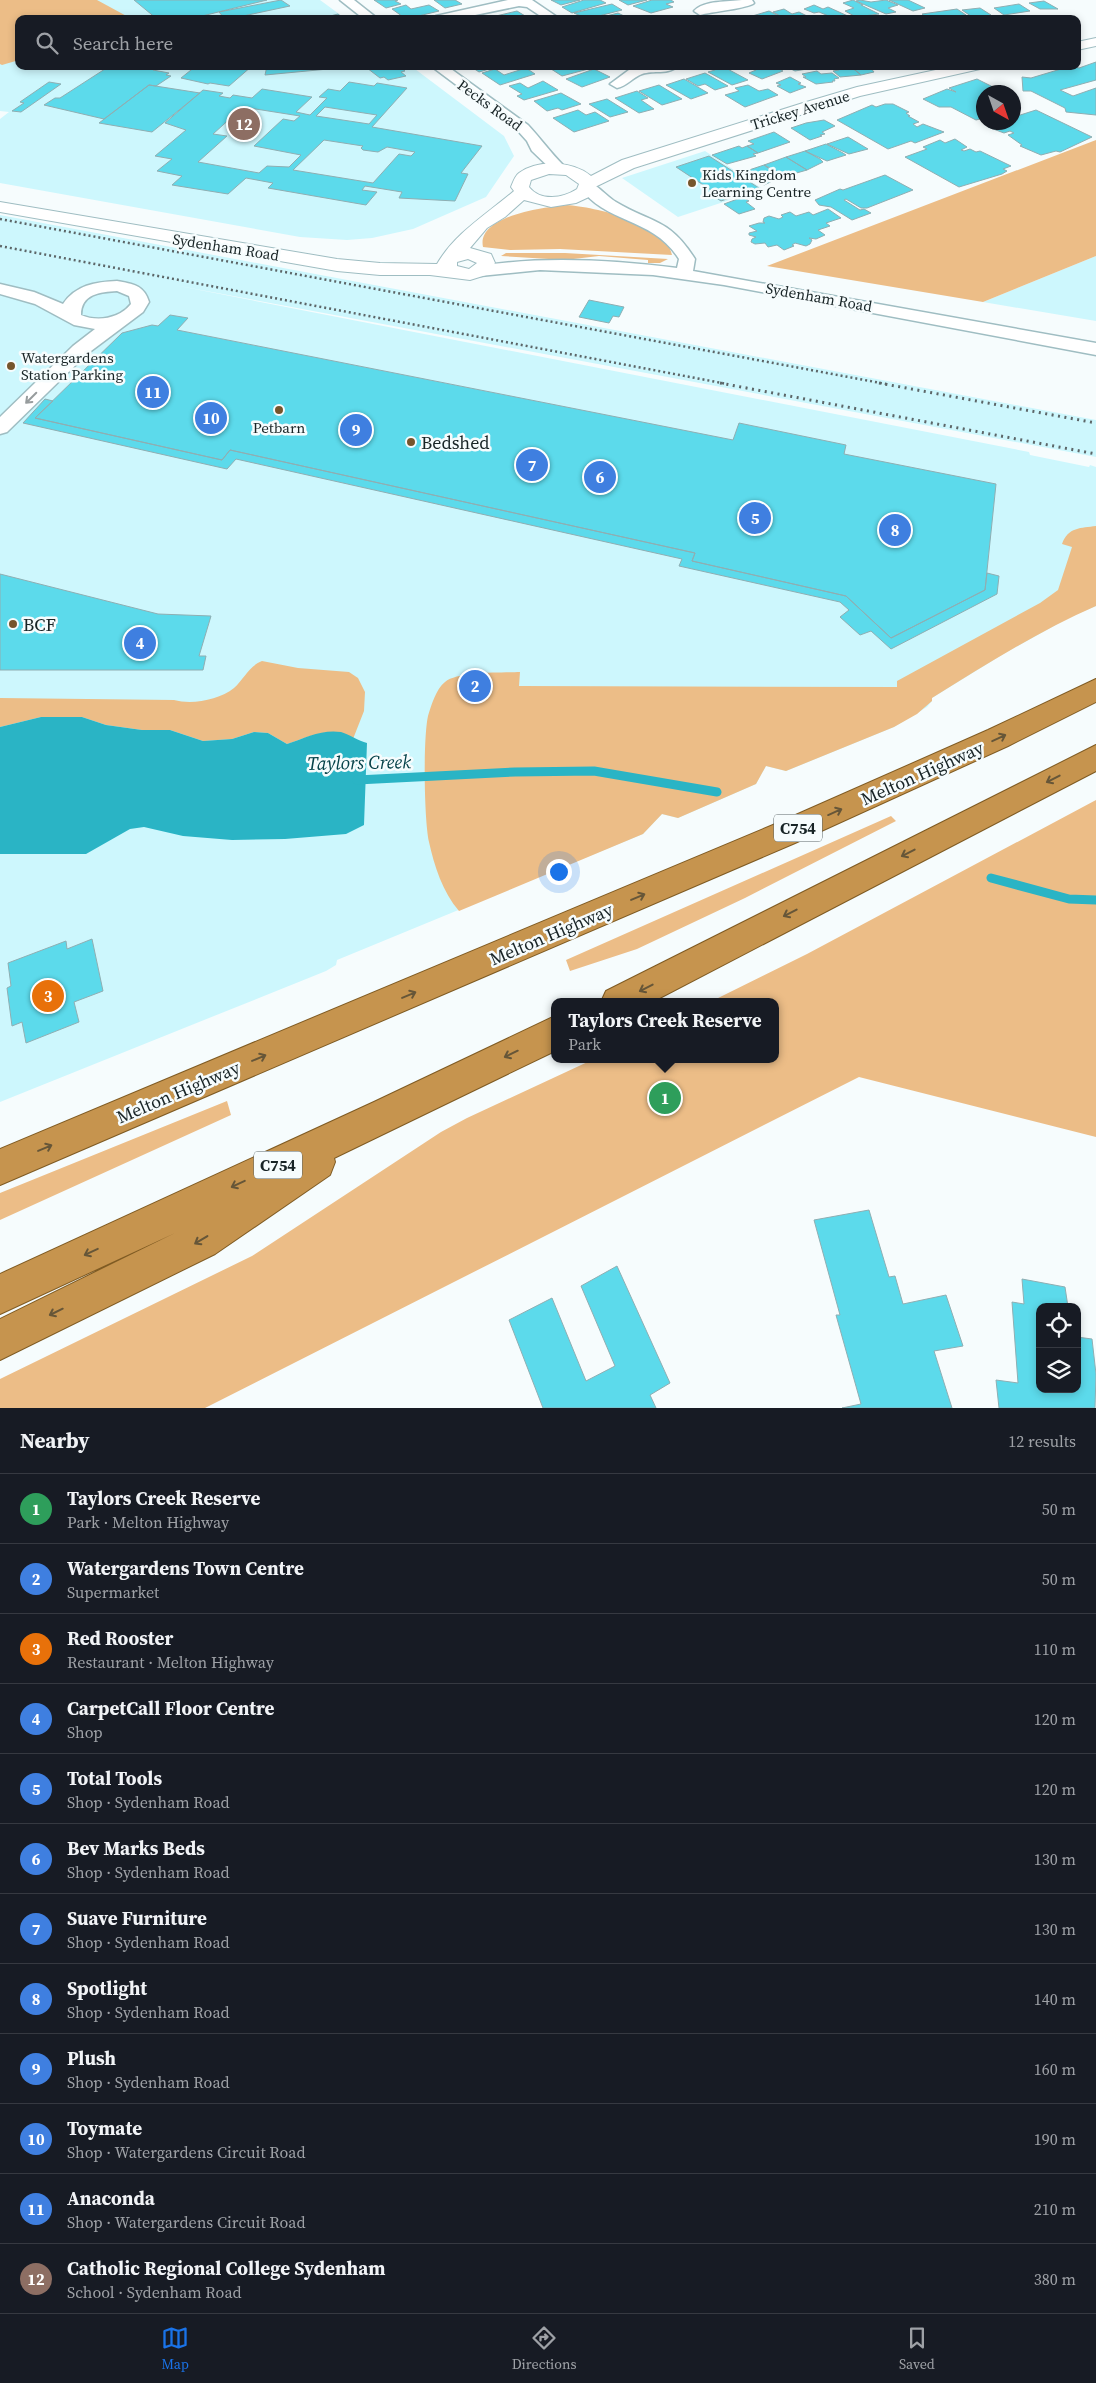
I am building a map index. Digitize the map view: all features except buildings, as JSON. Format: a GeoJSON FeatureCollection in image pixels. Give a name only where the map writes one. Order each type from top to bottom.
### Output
{"type":"FeatureCollection","features":[{"type":"Feature","properties":{"kind":"highway","name":"Melton Highway"},"geometry":{"type":"LineString","coordinates":[[0,1167],[793,831],[998,738],[1096,690]]}},
{"type":"Feature","properties":{"kind":"highway"},"geometry":{"type":"LineString","coordinates":[[626,998],[1096,757]]}},
{"type":"Feature","properties":{"kind":"highway","name":"C754"},"geometry":{"type":"LineString","coordinates":[[0,1294],[386,1114],[551,1034]]}},
{"type":"Feature","properties":{"kind":"highway"},"geometry":{"type":"LineString","coordinates":[[0,1340],[201,1240],[386,1114]]}},
{"type":"Feature","properties":{"kind":"street"},"geometry":{"type":"LineString","coordinates":[[346,0],[367,15]]}},
{"type":"Feature","properties":{"kind":"street"},"geometry":{"type":"LineString","coordinates":[[456,15],[520,0],[529,3],[548,15]]}},
{"type":"Feature","properties":{"kind":"street"},"geometry":{"type":"LineString","coordinates":[[700,5],[713,6],[748,3]]}},
{"type":"Feature","properties":{"kind":"street"},"geometry":{"type":"LineString","coordinates":[[1081,45],[1096,42]]}},
{"type":"Feature","properties":{"kind":"street","name":"Pecks Road"},"geometry":{"type":"LineString","coordinates":[[443,70],[523,128],[534,140],[537,148],[566,170]]}},
{"type":"Feature","properties":{"kind":"street"},"geometry":{"type":"LineString","coordinates":[[617,84],[633,70]]}},
{"type":"Feature","properties":{"kind":"street","name":"Trickey Avenue"},"geometry":{"type":"LineString","coordinates":[[560,202],[580,196],[588,185],[628,164],[857,92],[957,70]]}},
{"type":"Feature","properties":{"kind":"street","name":"Pecks Road"},"geometry":{"type":"LineString","coordinates":[[531,173],[537,148]]}},
{"type":"Feature","properties":{"kind":"street","name":"Trickey Avenue"},"geometry":{"type":"LineString","coordinates":[[531,173],[628,164]]}},
{"type":"Feature","properties":{"kind":"street"},"geometry":{"type":"LineString","coordinates":[[566,170],[585,179],[594,196],[653,224],[676,240],[687,259],[684,274]]}},
{"type":"Feature","properties":{"kind":"street"},"geometry":{"type":"LineString","coordinates":[[522,192],[521,182],[531,173]]}},
{"type":"Feature","properties":{"kind":"street"},"geometry":{"type":"LineString","coordinates":[[522,192],[535,199],[617,208]]}},
{"type":"Feature","properties":{"kind":"street"},"geometry":{"type":"LineString","coordinates":[[452,262],[485,220],[499,212],[522,192]]}},
{"type":"Feature","properties":{"kind":"street","name":"Sydenham Road"},"geometry":{"type":"LineString","coordinates":[[0,196],[108,222]]}},
{"type":"Feature","properties":{"kind":"street"},"geometry":{"type":"LineString","coordinates":[[499,212],[560,202]]}},
{"type":"Feature","properties":{"kind":"street","name":"Sydenham Road"},"geometry":{"type":"LineString","coordinates":[[0,207],[108,222],[337,264],[391,270],[430,269],[452,262],[464,253],[481,261],[505,267],[540,265],[622,268],[684,274],[1096,348]]}},
{"type":"Feature","properties":{"kind":"street"},"geometry":{"type":"LineString","coordinates":[[474,232],[481,261]]}},
{"type":"Feature","properties":{"kind":"street"},"geometry":{"type":"LineString","coordinates":[[0,289],[52,294],[117,286],[126,287],[139,294],[141,299],[135,311],[119,320],[80,350],[0,428]]}},
{"type":"Feature","properties":{"kind":"street"},"geometry":{"type":"LineString","coordinates":[[0,406],[66,342],[74,317],[70,309],[72,302],[87,291]]}},
{"type":"Feature","properties":{"kind":"street"},"geometry":{"type":"LineString","coordinates":[[20,292],[56,306],[74,317],[95,324],[119,320]]}},
{"type":"Feature","properties":{"kind":"shaded area"},"geometry":{"type":"Polygon","coordinates":[[[0,0],[320,0],[341,15],[15,15],[15,70],[416,70],[504,136],[514,156],[486,197],[413,229],[372,238],[347,240],[300,237],[0,183],[0,119],[9,112],[0,111],[0,0]]]}},
{"type":"Feature","properties":{"kind":"shaded area"},"geometry":{"type":"Polygon","coordinates":[[[0,0],[97,0],[125,15],[15,15],[15,61],[0,64],[0,0]]]}},
{"type":"Feature","properties":{"kind":"shaded area"},"geometry":{"type":"Polygon","coordinates":[[[1096,140],[1096,256],[983,302],[767,266],[1096,140]]]}},
{"type":"Feature","properties":{"kind":"shaded area","name":"Kids Kingdom Learning Centre"},"geometry":{"type":"Polygon","coordinates":[[[705,151],[763,189],[678,217],[622,178],[705,151]]]}},
{"type":"Feature","properties":{"kind":"shaded area"},"geometry":{"type":"Polygon","coordinates":[[[567,205],[611,213],[644,226],[657,234],[667,244],[672,255],[560,249],[510,250],[483,247],[484,236],[490,227],[501,220],[530,211],[567,205]]]}},
{"type":"Feature","properties":{"kind":"shaded area"},"geometry":{"type":"Polygon","coordinates":[[[0,215],[1096,420],[1096,457],[174,285],[1029,452],[1030,455],[1096,467],[1096,606],[1070,617],[1005,653],[932,698],[927,707],[894,727],[786,771],[766,766],[756,784],[678,818],[662,814],[643,834],[337,960],[336,965],[326,971],[0,1102],[0,215]]]}},
{"type":"Feature","properties":{"kind":"shaded area"},"geometry":{"type":"Polygon","coordinates":[[[506,253],[565,253],[668,259],[660,263],[648,263],[648,260],[599,256],[565,260],[501,256],[506,253]]]}},
{"type":"Feature","properties":{"kind":"shaded area"},"geometry":{"type":"Polygon","coordinates":[[[1096,256],[1096,321],[983,302],[1096,256]]]}},
{"type":"Feature","properties":{"kind":"shaded area"},"geometry":{"type":"Polygon","coordinates":[[[1096,526],[1096,606],[1033,637],[992,661],[932,698],[932,701],[917,714],[894,727],[786,771],[766,766],[756,784],[678,818],[662,814],[643,834],[459,911],[448,896],[436,869],[427,831],[425,742],[428,716],[436,693],[451,678],[470,674],[520,672],[519,686],[897,687],[897,681],[1040,603],[1058,590],[1072,547],[1062,544],[1065,538],[1071,531],[1076,529],[1096,526]]]}},
{"type":"Feature","properties":{"kind":"shaded area"},"geometry":{"type":"Polygon","coordinates":[[[262,661],[298,668],[349,672],[358,678],[365,692],[364,711],[353,739],[345,735],[328,733],[287,744],[268,733],[254,732],[232,739],[203,741],[170,730],[142,730],[106,725],[82,717],[41,717],[0,727],[0,698],[174,700],[197,702],[221,696],[228,692],[257,663],[262,661]]]}},
{"type":"Feature","properties":{"kind":"shaded area"},"geometry":{"type":"Polygon","coordinates":[[[1096,800],[1096,1137],[859,1077],[205,1408],[0,1408],[0,1379],[252,1256],[441,1132],[585,1063],[779,1063],[779,998],[718,998],[807,954],[1096,800]]]}},
{"type":"Feature","properties":{"kind":"shaded area"},"geometry":{"type":"Polygon","coordinates":[[[891,816],[896,821],[745,898],[637,949],[570,971],[566,960],[891,816]]]}},
{"type":"Feature","properties":{"kind":"shaded area"},"geometry":{"type":"Polygon","coordinates":[[[227,1101],[231,1115],[0,1220],[0,1193],[227,1101]]]}},
{"type":"Feature","properties":{"kind":"water"},"geometry":{"type":"Polygon","coordinates":[[[41,717],[82,717],[106,725],[142,730],[170,730],[203,741],[232,739],[254,732],[268,733],[287,744],[320,733],[341,732],[367,743],[364,825],[346,834],[285,839],[232,840],[183,836],[144,827],[130,829],[86,854],[0,854],[0,727],[41,717]]]}},
{"type":"Feature","properties":{"kind":"waterway","name":"Taylors Creek"},"geometry":{"type":"LineString","coordinates":[[357,780],[515,772],[594,771],[717,792]]}},
{"type":"Feature","properties":{"kind":"waterway","name":"Taylors Creek"},"geometry":{"type":"LineString","coordinates":[[991,878],[1069,899],[1096,900]]}},
{"type":"Feature","properties":{"kind":"railway"},"geometry":{"type":"LineString","coordinates":[[0,219],[886,384]]}},
{"type":"Feature","properties":{"kind":"railway"},"geometry":{"type":"LineString","coordinates":[[0,246],[727,384]]}},
{"type":"Feature","properties":{"kind":"railway"},"geometry":{"type":"LineString","coordinates":[[720,383],[1096,454]]}},
{"type":"Feature","properties":{"kind":"railway"},"geometry":{"type":"LineString","coordinates":[[879,383],[1096,423]]}},
{"type":"Feature","properties":{"kind":"place","name":"Catholic Regional College Sydenham"},"geometry":{"type":"Point","coordinates":[244,124]}},
{"type":"Feature","properties":{"kind":"place","name":"Kids Kingdom Learning Centre"},"geometry":{"type":"Point","coordinates":[692,183]}},
{"type":"Feature","properties":{"kind":"place","name":"Watergardens Station Parking"},"geometry":{"type":"Point","coordinates":[11,366]}},
{"type":"Feature","properties":{"kind":"place","name":"Anaconda"},"geometry":{"type":"Point","coordinates":[153,392]}},
{"type":"Feature","properties":{"kind":"place","name":"Petbarn"},"geometry":{"type":"Point","coordinates":[279,410]}},
{"type":"Feature","properties":{"kind":"place","name":"Toymate"},"geometry":{"type":"Point","coordinates":[211,418]}},
{"type":"Feature","properties":{"kind":"place","name":"Plush"},"geometry":{"type":"Point","coordinates":[356,430]}},
{"type":"Feature","properties":{"kind":"place","name":"Bedshed"},"geometry":{"type":"Point","coordinates":[411,442]}},
{"type":"Feature","properties":{"kind":"place","name":"Suave Furniture"},"geometry":{"type":"Point","coordinates":[532,465]}},
{"type":"Feature","properties":{"kind":"place","name":"Bev Marks Beds"},"geometry":{"type":"Point","coordinates":[600,477]}},
{"type":"Feature","properties":{"kind":"place","name":"Total Tools"},"geometry":{"type":"Point","coordinates":[755,518]}},
{"type":"Feature","properties":{"kind":"place","name":"Spotlight"},"geometry":{"type":"Point","coordinates":[895,530]}},
{"type":"Feature","properties":{"kind":"place","name":"BCF"},"geometry":{"type":"Point","coordinates":[13,624]}},
{"type":"Feature","properties":{"kind":"place","name":"CarpetCall Floor Centre"},"geometry":{"type":"Point","coordinates":[140,643]}},
{"type":"Feature","properties":{"kind":"place","name":"Watergardens Town Centre"},"geometry":{"type":"Point","coordinates":[475,686]}},
{"type":"Feature","properties":{"kind":"place","name":"Red Rooster"},"geometry":{"type":"Point","coordinates":[48,996]}},
{"type":"Feature","properties":{"kind":"place","name":"Taylors Creek Reserve"},"geometry":{"type":"Point","coordinates":[665,1098]}}]}
